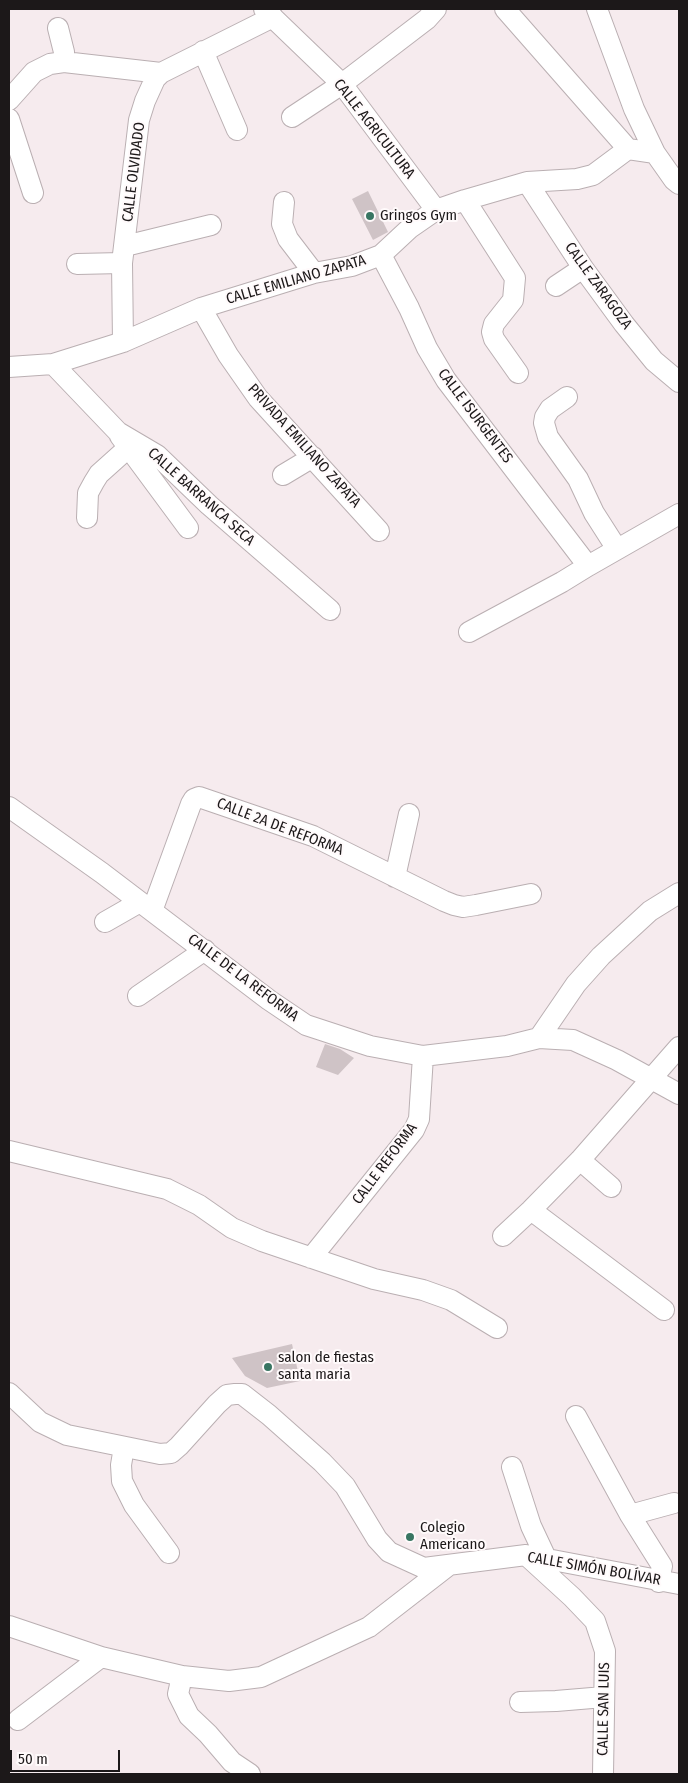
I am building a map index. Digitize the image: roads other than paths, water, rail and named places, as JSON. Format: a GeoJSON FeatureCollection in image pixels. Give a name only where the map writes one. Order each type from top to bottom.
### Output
{"type":"FeatureCollection","features":[{"type":"Feature","properties":{"kind":"street"},"geometry":{"type":"LineString","coordinates":[[292,117],[342,84],[427,19],[436,9]]}},
{"type":"Feature","properties":{"kind":"street"},"geometry":{"type":"LineString","coordinates":[[505,9],[628,149],[655,153]]}},
{"type":"Feature","properties":{"kind":"street"},"geometry":{"type":"LineString","coordinates":[[596,9],[634,109],[655,153],[674,180],[679,184]]}},
{"type":"Feature","properties":{"kind":"street"},"geometry":{"type":"LineString","coordinates":[[9,100],[34,72],[50,64],[64,62],[161,73],[268,13]]}},
{"type":"Feature","properties":{"kind":"street","name":"CALLE AGRICULTURA"},"geometry":{"type":"LineString","coordinates":[[268,13],[342,84],[436,210]]}},
{"type":"Feature","properties":{"kind":"street"},"geometry":{"type":"LineString","coordinates":[[58,28],[64,52],[64,62]]}},
{"type":"Feature","properties":{"kind":"street"},"geometry":{"type":"LineString","coordinates":[[203,51],[237,130]]}},
{"type":"Feature","properties":{"kind":"street","name":"CALLE OLVIDADO"},"geometry":{"type":"LineString","coordinates":[[123,342],[124,254],[139,120],[155,79],[161,73]]}},
{"type":"Feature","properties":{"kind":"street"},"geometry":{"type":"LineString","coordinates":[[9,118],[33,193]]}},
{"type":"Feature","properties":{"kind":"street","name":"CALLE EMILIANO ZAPATA"},"geometry":{"type":"LineString","coordinates":[[9,367],[53,364],[123,342],[202,308],[314,273],[352,266],[381,255],[410,228],[436,210],[527,182],[577,180],[593,175],[628,149]]}},
{"type":"Feature","properties":{"kind":"street","name":"CALLE ZARAGOZA"},"geometry":{"type":"LineString","coordinates":[[527,182],[583,268],[624,324],[654,361],[679,382]]}},
{"type":"Feature","properties":{"kind":"street"},"geometry":{"type":"LineString","coordinates":[[465,200],[514,278],[513,300],[494,324],[492,332],[494,339],[518,372]]}},
{"type":"Feature","properties":{"kind":"street"},"geometry":{"type":"LineString","coordinates":[[284,202],[282,224],[288,239],[314,273]]}},
{"type":"Feature","properties":{"kind":"street"},"geometry":{"type":"LineString","coordinates":[[77,264],[124,254],[211,225]]}},
{"type":"Feature","properties":{"kind":"street","name":"CALLE ISURGENTES"},"geometry":{"type":"LineString","coordinates":[[381,255],[410,308],[427,348],[446,380],[588,566]]}},
{"type":"Feature","properties":{"kind":"street"},"geometry":{"type":"LineString","coordinates":[[556,286],[583,268]]}},
{"type":"Feature","properties":{"kind":"street","name":"PRIVADA EMILIANO ZAPATA"},"geometry":{"type":"LineString","coordinates":[[202,308],[228,355],[258,398],[379,531]]}},
{"type":"Feature","properties":{"kind":"street","name":"CALLE BARRANCA SECA"},"geometry":{"type":"LineString","coordinates":[[53,364],[123,440],[157,455],[209,505],[330,610]]}},
{"type":"Feature","properties":{"kind":"street"},"geometry":{"type":"LineString","coordinates":[[567,397],[550,409],[545,417],[544,423],[548,437],[578,479],[594,513],[618,549]]}},
{"type":"Feature","properties":{"kind":"street"},"geometry":{"type":"LineString","coordinates":[[86,518],[88,493],[123,440],[188,528]]}},
{"type":"Feature","properties":{"kind":"street"},"geometry":{"type":"LineString","coordinates":[[282,475],[312,457]]}},
{"type":"Feature","properties":{"kind":"street"},"geometry":{"type":"LineString","coordinates":[[469,632],[562,582],[679,514]]}},
{"type":"Feature","properties":{"kind":"street","name":"CALLE 2A DE REFORMA"},"geometry":{"type":"LineString","coordinates":[[146,906],[194,799],[199,797],[313,836],[444,901],[463,907],[532,894]]}},
{"type":"Feature","properties":{"kind":"street","name":"CALLE DE LA REFORMA"},"geometry":{"type":"LineString","coordinates":[[9,807],[146,906],[269,1000],[306,1024],[370,1046],[423,1056],[507,1046],[539,1038],[573,1040],[617,1060],[679,1094]]}},
{"type":"Feature","properties":{"kind":"street"},"geometry":{"type":"LineString","coordinates":[[395,876],[409,814]]}},
{"type":"Feature","properties":{"kind":"street"},"geometry":{"type":"LineString","coordinates":[[539,1038],[576,984],[601,956],[650,910],[679,893]]}},
{"type":"Feature","properties":{"kind":"street"},"geometry":{"type":"LineString","coordinates":[[105,922],[146,906]]}},
{"type":"Feature","properties":{"kind":"street"},"geometry":{"type":"LineString","coordinates":[[138,996],[205,950]]}},
{"type":"Feature","properties":{"kind":"street"},"geometry":{"type":"LineString","coordinates":[[502,1236],[531,1210],[580,1160],[679,1048]]}},
{"type":"Feature","properties":{"kind":"street","name":"CALLE REFORMA"},"geometry":{"type":"LineString","coordinates":[[311,1258],[414,1130],[419,1119],[423,1056]]}},
{"type":"Feature","properties":{"kind":"street"},"geometry":{"type":"LineString","coordinates":[[9,1151],[167,1189],[199,1205],[232,1228],[262,1241],[374,1279],[423,1290],[450,1300],[497,1328]]}},
{"type":"Feature","properties":{"kind":"street"},"geometry":{"type":"LineString","coordinates":[[580,1160],[611,1186]]}},
{"type":"Feature","properties":{"kind":"street"},"geometry":{"type":"LineString","coordinates":[[531,1210],[664,1310]]}},
{"type":"Feature","properties":{"kind":"street"},"geometry":{"type":"LineString","coordinates":[[9,1393],[40,1422],[54,1430],[68,1436],[124,1446],[121,1466],[122,1481],[134,1505],[168,1553]]}},
{"type":"Feature","properties":{"kind":"street","name":"CALLE SIMÓN BOLÍVAR"},"geometry":{"type":"LineString","coordinates":[[124,1446],[160,1454],[171,1453],[217,1404],[227,1396],[242,1394],[269,1414],[322,1462],[345,1486],[377,1539],[389,1552],[424,1568],[526,1555],[659,1582],[679,1584]]}},
{"type":"Feature","properties":{"kind":"street"},"geometry":{"type":"LineString","coordinates":[[576,1416],[630,1515],[662,1566],[659,1582]]}},
{"type":"Feature","properties":{"kind":"street"},"geometry":{"type":"LineString","coordinates":[[512,1467],[531,1526],[546,1558]]}},
{"type":"Feature","properties":{"kind":"street"},"geometry":{"type":"LineString","coordinates":[[630,1515],[674,1502]]}},
{"type":"Feature","properties":{"kind":"street","name":"CALLE SAN LUIS"},"geometry":{"type":"LineString","coordinates":[[526,1555],[595,1621],[605,1651],[602,1774]]}},
{"type":"Feature","properties":{"kind":"street"},"geometry":{"type":"LineString","coordinates":[[9,1626],[100,1657],[182,1676],[229,1681],[261,1678],[369,1627],[449,1565]]}},
{"type":"Feature","properties":{"kind":"street"},"geometry":{"type":"LineString","coordinates":[[18,1720],[100,1657]]}},
{"type":"Feature","properties":{"kind":"street"},"geometry":{"type":"LineString","coordinates":[[182,1676],[178,1694],[189,1716],[208,1734],[232,1762],[250,1774]]}},
{"type":"Feature","properties":{"kind":"street"},"geometry":{"type":"LineString","coordinates":[[520,1702],[604,1697]]}},
{"type":"Feature","properties":{"kind":"place","name":"Gringos Gym"},"geometry":{"type":"Point","coordinates":[370,216]}},
{"type":"Feature","properties":{"kind":"place","name":"salon de fiestas santa maria"},"geometry":{"type":"Point","coordinates":[268,1367]}},
{"type":"Feature","properties":{"kind":"place","name":"Colegio Americano"},"geometry":{"type":"Point","coordinates":[410,1537]}}]}
